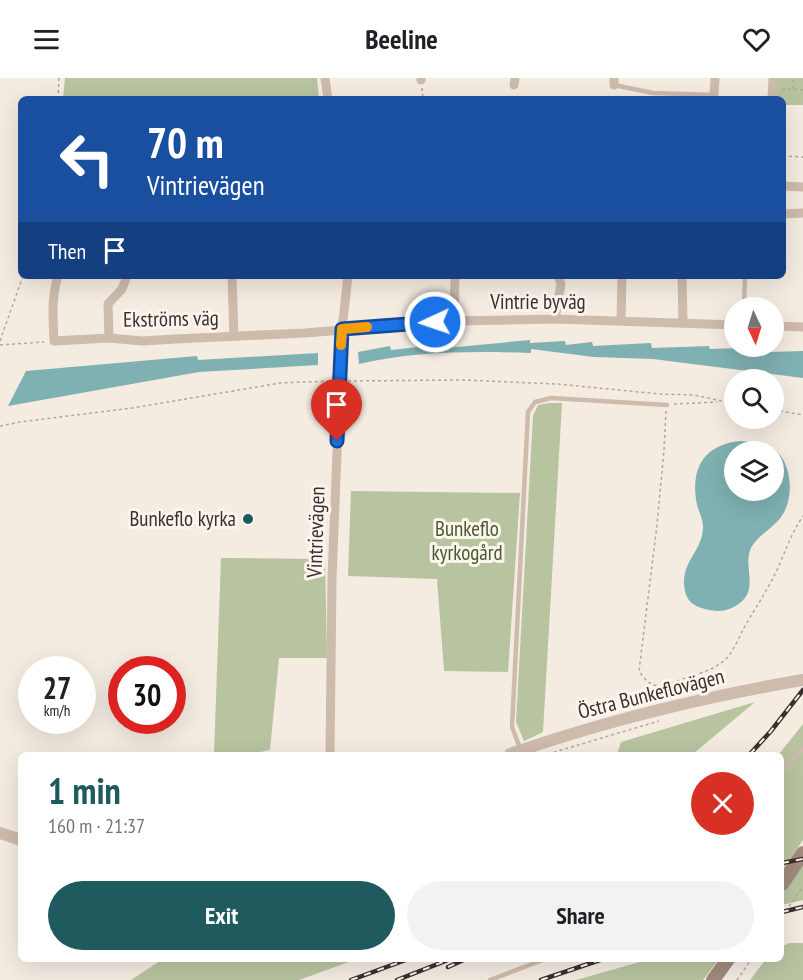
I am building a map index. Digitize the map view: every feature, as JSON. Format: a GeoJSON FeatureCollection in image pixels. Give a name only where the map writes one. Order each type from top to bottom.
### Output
{"type":"FeatureCollection","features":[{"type":"Feature","properties":{"kind":"main road"},"geometry":{"type":"LineString","coordinates":[[784,881],[803,853]]}},
{"type":"Feature","properties":{"kind":"main road"},"geometry":{"type":"LineString","coordinates":[[713,980],[726,962]]}},
{"type":"Feature","properties":{"kind":"street"},"geometry":{"type":"LineString","coordinates":[[325,78],[328,96]]}},
{"type":"Feature","properties":{"kind":"street"},"geometry":{"type":"LineString","coordinates":[[714,95],[715,78]]}},
{"type":"Feature","properties":{"kind":"street"},"geometry":{"type":"LineString","coordinates":[[772,94],[773,78]]}},
{"type":"Feature","properties":{"kind":"street"},"geometry":{"type":"LineString","coordinates":[[786,186],[803,187]]}},
{"type":"Feature","properties":{"kind":"street"},"geometry":{"type":"LineString","coordinates":[[786,214],[803,213]]}},
{"type":"Feature","properties":{"kind":"street"},"geometry":{"type":"LineString","coordinates":[[54,341],[52,304],[57,279]]}},
{"type":"Feature","properties":{"kind":"street"},"geometry":{"type":"LineString","coordinates":[[109,338],[108,303],[122,289],[126,279]]}},
{"type":"Feature","properties":{"kind":"street"},"geometry":{"type":"LineString","coordinates":[[232,279],[234,336]]}},
{"type":"Feature","properties":{"kind":"street","name":"Vintrievägen"},"geometry":{"type":"LineString","coordinates":[[330,752],[332,578],[342,329],[348,279]]}},
{"type":"Feature","properties":{"kind":"street"},"geometry":{"type":"LineString","coordinates":[[454,321],[455,279]]}},
{"type":"Feature","properties":{"kind":"street"},"geometry":{"type":"LineString","coordinates":[[555,319],[561,284],[559,279]]}},
{"type":"Feature","properties":{"kind":"street"},"geometry":{"type":"LineString","coordinates":[[621,321],[622,279]]}},
{"type":"Feature","properties":{"kind":"street"},"geometry":{"type":"LineString","coordinates":[[682,279],[683,323]]}},
{"type":"Feature","properties":{"kind":"street","name":"Vintrie byväg"},"geometry":{"type":"LineString","coordinates":[[342,329],[454,321],[555,319],[724,325]]}},
{"type":"Feature","properties":{"kind":"street"},"geometry":{"type":"LineString","coordinates":[[784,326],[803,327]]}},
{"type":"Feature","properties":{"kind":"street","name":"Ekströms väg"},"geometry":{"type":"LineString","coordinates":[[54,341],[109,338],[142,341],[342,329]]}},
{"type":"Feature","properties":{"kind":"street","name":"Östra Bunkeflovägen"},"geometry":{"type":"LineString","coordinates":[[518,752],[603,724],[672,706],[757,687],[803,680]]}},
{"type":"Feature","properties":{"kind":"street"},"geometry":{"type":"LineString","coordinates":[[0,833],[18,839]]}},
{"type":"Feature","properties":{"kind":"lane"},"geometry":{"type":"LineString","coordinates":[[614,82],[653,93],[714,95]]}},
{"type":"Feature","properties":{"kind":"lane"},"geometry":{"type":"LineString","coordinates":[[744,297],[745,279]]}},
{"type":"Feature","properties":{"kind":"lane"},"geometry":{"type":"LineString","coordinates":[[515,752],[512,727],[528,412],[535,402],[550,398],[667,405]]}},
{"type":"Feature","properties":{"kind":"lane"},"geometry":{"type":"LineString","coordinates":[[784,770],[803,748]]}},
{"type":"Feature","properties":{"kind":"lane"},"geometry":{"type":"LineString","coordinates":[[490,980],[537,962]]}},
{"type":"Feature","properties":{"kind":"path"},"geometry":{"type":"LineString","coordinates":[[58,96],[59,78]]}},
{"type":"Feature","properties":{"kind":"path"},"geometry":{"type":"LineString","coordinates":[[793,90],[794,78]]}},
{"type":"Feature","properties":{"kind":"path"},"geometry":{"type":"LineString","coordinates":[[421,79],[423,96]]}},
{"type":"Feature","properties":{"kind":"path"},"geometry":{"type":"LineString","coordinates":[[772,94],[803,90]]}},
{"type":"Feature","properties":{"kind":"path"},"geometry":{"type":"LineString","coordinates":[[786,156],[803,157]]}},
{"type":"Feature","properties":{"kind":"path"},"geometry":{"type":"LineString","coordinates":[[0,340],[22,279]]}},
{"type":"Feature","properties":{"kind":"path"},"geometry":{"type":"LineString","coordinates":[[0,345],[54,341]]}},
{"type":"Feature","properties":{"kind":"path"},"geometry":{"type":"LineString","coordinates":[[0,426],[132,408],[280,383],[340,381],[463,380],[557,384],[694,395],[724,402]]}},
{"type":"Feature","properties":{"kind":"path"},"geometry":{"type":"LineString","coordinates":[[721,402],[667,405],[658,514],[639,671],[647,682],[653,686],[666,685],[710,669],[727,658],[762,599],[790,537],[803,516]]}},
{"type":"Feature","properties":{"kind":"path"},"geometry":{"type":"LineString","coordinates":[[784,412],[803,415]]}},
{"type":"Feature","properties":{"kind":"path"},"geometry":{"type":"LineString","coordinates":[[555,752],[668,719]]}},
{"type":"Feature","properties":{"kind":"path"},"geometry":{"type":"LineString","coordinates":[[784,913],[803,887]]}},
{"type":"Feature","properties":{"kind":"path"},"geometry":{"type":"LineString","coordinates":[[737,980],[749,962]]}},
{"type":"Feature","properties":{"kind":"green space"},"geometry":{"type":"Polygon","coordinates":[[[65,78],[317,78],[319,96],[63,96],[65,78]]]}},
{"type":"Feature","properties":{"kind":"green space"},"geometry":{"type":"Polygon","coordinates":[[[776,78],[803,78],[803,105],[786,105],[786,96],[775,96],[776,78]]]}},
{"type":"Feature","properties":{"kind":"green space"},"geometry":{"type":"Polygon","coordinates":[[[562,403],[543,732],[524,741],[516,722],[533,416],[538,405],[562,403]]]}},
{"type":"Feature","properties":{"kind":"green space","name":"Bunkeflo kyrkogård"},"geometry":{"type":"Polygon","coordinates":[[[351,491],[520,493],[508,672],[444,671],[437,579],[348,576],[351,491]]]}},
{"type":"Feature","properties":{"kind":"green space"},"geometry":{"type":"Polygon","coordinates":[[[221,558],[325,559],[327,658],[279,658],[270,750],[214,752],[221,558]]]}},
{"type":"Feature","properties":{"kind":"green space"},"geometry":{"type":"Polygon","coordinates":[[[755,702],[695,752],[618,752],[621,742],[755,702]]]}},
{"type":"Feature","properties":{"kind":"green space"},"geometry":{"type":"Polygon","coordinates":[[[803,724],[803,840],[784,868],[784,752],[781,752],[803,724]]]}},
{"type":"Feature","properties":{"kind":"green space"},"geometry":{"type":"Polygon","coordinates":[[[803,864],[803,900],[784,905],[784,891],[803,864]]]}},
{"type":"Feature","properties":{"kind":"green space"},"geometry":{"type":"Polygon","coordinates":[[[803,943],[803,980],[750,980],[764,962],[784,962],[784,945],[803,943]]]}},
{"type":"Feature","properties":{"kind":"green space"},"geometry":{"type":"Polygon","coordinates":[[[158,962],[349,962],[299,980],[131,980],[158,962]]]}},
{"type":"Feature","properties":{"kind":"green space"},"geometry":{"type":"Polygon","coordinates":[[[640,962],[717,962],[703,980],[576,980],[640,962]]]}},
{"type":"Feature","properties":{"kind":"water"},"geometry":{"type":"Polygon","coordinates":[[[530,340],[530,343],[565,341],[566,345],[592,342],[593,346],[651,343],[652,348],[709,346],[710,349],[724,349],[724,357],[784,357],[784,352],[803,351],[803,378],[784,376],[784,369],[732,369],[653,359],[594,357],[531,349],[531,353],[423,354],[359,364],[358,352],[390,346],[391,350],[445,344],[446,348],[530,340]]]}},
{"type":"Feature","properties":{"kind":"water"},"geometry":{"type":"Polygon","coordinates":[[[318,353],[318,365],[199,372],[8,406],[26,371],[197,356],[198,360],[318,353]]]}},
{"type":"Feature","properties":{"kind":"water"},"geometry":{"type":"Polygon","coordinates":[[[724,444],[724,501],[784,501],[784,462],[790,482],[788,501],[781,517],[751,548],[748,560],[750,583],[747,594],[741,602],[724,611],[701,608],[692,603],[685,591],[684,581],[685,572],[702,536],[703,524],[695,492],[698,470],[708,454],[724,444]]]}},
{"type":"Feature","properties":{"kind":"railway"},"geometry":{"type":"LineString","coordinates":[[752,752],[803,690]]}},
{"type":"Feature","properties":{"kind":"railway"},"geometry":{"type":"LineString","coordinates":[[784,863],[803,859]]}},
{"type":"Feature","properties":{"kind":"railway"},"geometry":{"type":"LineString","coordinates":[[784,912],[803,907]]}},
{"type":"Feature","properties":{"kind":"railway"},"geometry":{"type":"LineString","coordinates":[[351,980],[400,962]]}},
{"type":"Feature","properties":{"kind":"railway"},"geometry":{"type":"LineString","coordinates":[[397,980],[443,962]]}},
{"type":"Feature","properties":{"kind":"railway"},"geometry":{"type":"LineString","coordinates":[[448,967],[459,962]]}},
{"type":"Feature","properties":{"kind":"railway"},"geometry":{"type":"LineString","coordinates":[[541,980],[594,962]]}},
{"type":"Feature","properties":{"kind":"slow traffic"},"geometry":{"type":"LineString","coordinates":[[341,345],[342,329],[367,327]]}},
{"type":"Feature","properties":{"kind":"place","name":"Bunkeflo kyrka"},"geometry":{"type":"Point","coordinates":[248,519]}},
{"type":"Feature","properties":{"kind":"route"},"geometry":{"type":"LineString","coordinates":[[337,441],[342,329],[435,322]]}}]}
